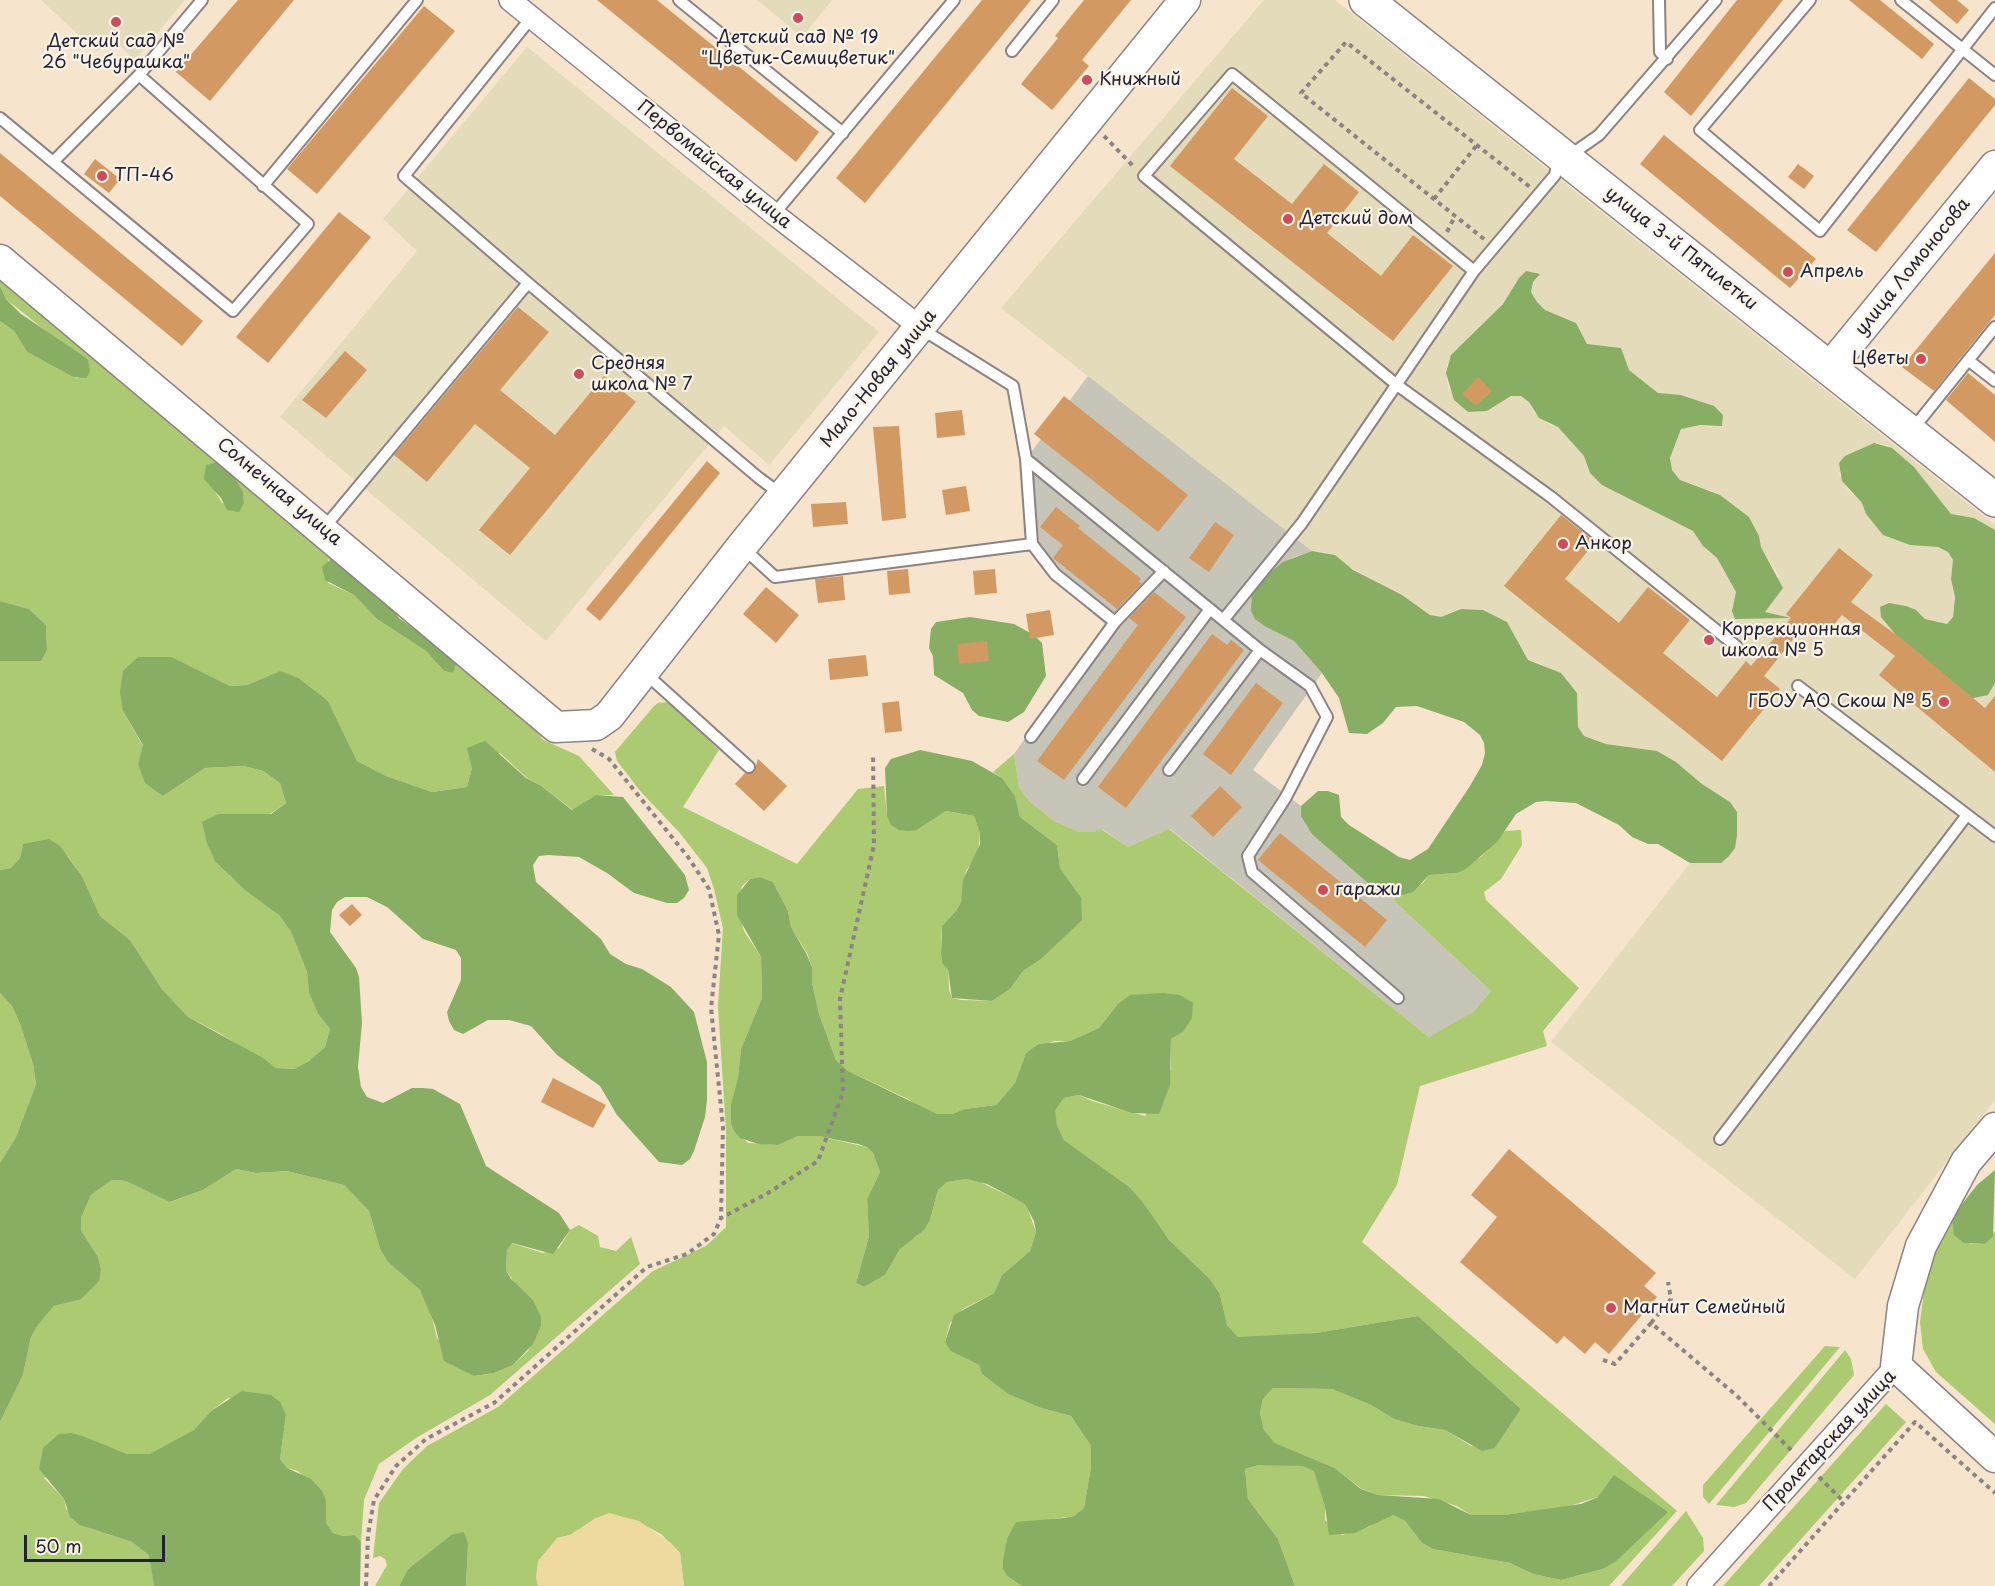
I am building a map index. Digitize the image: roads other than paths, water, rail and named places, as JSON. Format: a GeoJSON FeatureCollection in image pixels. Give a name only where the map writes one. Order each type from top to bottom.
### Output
{"type":"FeatureCollection","features":[{"type":"Feature","properties":{"kind":"main road","name":"улица 3-й Пятилетки"},"geometry":{"type":"LineString","coordinates":[[1366,0],[1995,500]]}},
{"type":"Feature","properties":{"kind":"street","name":"Первомайская улица"},"geometry":{"type":"LineString","coordinates":[[510,0],[774,214],[920,327]]}},
{"type":"Feature","properties":{"kind":"street","name":"Мало-Новая улица"},"geometry":{"type":"LineString","coordinates":[[556,727],[586,727],[605,720],[742,546],[785,496],[1185,0]]}},
{"type":"Feature","properties":{"kind":"street","name":"улица Ломоносова"},"geometry":{"type":"LineString","coordinates":[[1830,367],[1995,166]]}},
{"type":"Feature","properties":{"kind":"street","name":"Солнечная улица"},"geometry":{"type":"LineString","coordinates":[[0,260],[556,727]]}},
{"type":"Feature","properties":{"kind":"street"},"geometry":{"type":"LineString","coordinates":[[1896,1366],[1901,1316],[1920,1246],[1966,1162],[1995,1128]]}},
{"type":"Feature","properties":{"kind":"street","name":"Пролетарская улица"},"geometry":{"type":"LineString","coordinates":[[1698,1586],[1896,1366],[1995,1456]]}},
{"type":"Feature","properties":{"kind":"lane"},"geometry":{"type":"LineString","coordinates":[[54,161],[140,75],[202,0]]}},
{"type":"Feature","properties":{"kind":"lane"},"geometry":{"type":"LineString","coordinates":[[262,186],[417,0]]}},
{"type":"Feature","properties":{"kind":"lane"},"geometry":{"type":"LineString","coordinates":[[680,0],[843,133]]}},
{"type":"Feature","properties":{"kind":"lane"},"geometry":{"type":"LineString","coordinates":[[774,214],[954,0]]}},
{"type":"Feature","properties":{"kind":"lane"},"geometry":{"type":"LineString","coordinates":[[1012,51],[1053,0]]}},
{"type":"Feature","properties":{"kind":"lane"},"geometry":{"type":"LineString","coordinates":[[1659,0],[1660,52],[1667,59]]}},
{"type":"Feature","properties":{"kind":"lane"},"geometry":{"type":"LineString","coordinates":[[1224,618],[1302,523],[1474,271],[1555,175],[1563,155],[1599,135],[1716,0]]}},
{"type":"Feature","properties":{"kind":"lane"},"geometry":{"type":"LineString","coordinates":[[1810,0],[1700,130],[1820,231],[1995,8]]}},
{"type":"Feature","properties":{"kind":"lane"},"geometry":{"type":"LineString","coordinates":[[1901,0],[1995,75]]}},
{"type":"Feature","properties":{"kind":"lane"},"geometry":{"type":"LineString","coordinates":[[531,18],[404,176],[759,478],[785,496]]}},
{"type":"Feature","properties":{"kind":"lane"},"geometry":{"type":"LineString","coordinates":[[1474,271],[1232,74],[1144,176],[1397,385],[1551,497],[1736,646]]}},
{"type":"Feature","properties":{"kind":"lane"},"geometry":{"type":"LineString","coordinates":[[0,118],[233,311],[308,224],[262,186],[140,75]]}},
{"type":"Feature","properties":{"kind":"lane"},"geometry":{"type":"LineString","coordinates":[[323,529],[528,283]]}},
{"type":"Feature","properties":{"kind":"lane"},"geometry":{"type":"LineString","coordinates":[[920,327],[1013,386],[1026,459],[1032,544],[1055,574],[1115,622]]}},
{"type":"Feature","properties":{"kind":"lane"},"geometry":{"type":"LineString","coordinates":[[1910,433],[1995,327]]}},
{"type":"Feature","properties":{"kind":"lane"},"geometry":{"type":"LineString","coordinates":[[1968,360],[1995,381]]}},
{"type":"Feature","properties":{"kind":"lane"},"geometry":{"type":"LineString","coordinates":[[1026,459],[1224,618],[1260,650],[1310,686],[1327,717],[1286,797],[1248,856],[1252,872],[1398,998]]}},
{"type":"Feature","properties":{"kind":"lane"},"geometry":{"type":"LineString","coordinates":[[742,546],[775,578],[1032,544]]}},
{"type":"Feature","properties":{"kind":"lane"},"geometry":{"type":"LineString","coordinates":[[1031,737],[1115,622],[1164,572]]}},
{"type":"Feature","properties":{"kind":"lane"},"geometry":{"type":"LineString","coordinates":[[1083,779],[1210,609]]}},
{"type":"Feature","properties":{"kind":"lane"},"geometry":{"type":"LineString","coordinates":[[1169,770],[1260,650]]}},
{"type":"Feature","properties":{"kind":"lane"},"geometry":{"type":"LineString","coordinates":[[643,672],[749,767]]}},
{"type":"Feature","properties":{"kind":"lane"},"geometry":{"type":"LineString","coordinates":[[1798,686],[1995,836]]}},
{"type":"Feature","properties":{"kind":"lane"},"geometry":{"type":"LineString","coordinates":[[1720,1139],[1967,815]]}},
{"type":"Feature","properties":{"kind":"place","name":"Детский сад № 19 \"Цветик-Семицветик\""},"geometry":{"type":"Point","coordinates":[798,18]}},
{"type":"Feature","properties":{"kind":"place","name":"Детский сад № 26 \"Чебурашка\""},"geometry":{"type":"Point","coordinates":[116,22]}},
{"type":"Feature","properties":{"kind":"place","name":"Книжный"},"geometry":{"type":"Point","coordinates":[1087,80]}},
{"type":"Feature","properties":{"kind":"place","name":"ТП-46"},"geometry":{"type":"Point","coordinates":[102,176]}},
{"type":"Feature","properties":{"kind":"place","name":"Детский дом"},"geometry":{"type":"Point","coordinates":[1288,219]}},
{"type":"Feature","properties":{"kind":"place","name":"Апрель"},"geometry":{"type":"Point","coordinates":[1788,272]}},
{"type":"Feature","properties":{"kind":"place","name":"Цветы"},"geometry":{"type":"Point","coordinates":[1921,359]}},
{"type":"Feature","properties":{"kind":"place","name":"Средняя школа № 7"},"geometry":{"type":"Point","coordinates":[579,374]}},
{"type":"Feature","properties":{"kind":"place","name":"Анкор"},"geometry":{"type":"Point","coordinates":[1563,544]}},
{"type":"Feature","properties":{"kind":"place","name":"Коррекционная школа № 5"},"geometry":{"type":"Point","coordinates":[1709,640]}},
{"type":"Feature","properties":{"kind":"place","name":"ГБОУ АО Скош № 5"},"geometry":{"type":"Point","coordinates":[1944,702]}},
{"type":"Feature","properties":{"kind":"place","name":"гаражи"},"geometry":{"type":"Point","coordinates":[1323,890]}},
{"type":"Feature","properties":{"kind":"place","name":"Магнит Семейный"},"geometry":{"type":"Point","coordinates":[1611,1308]}}]}
